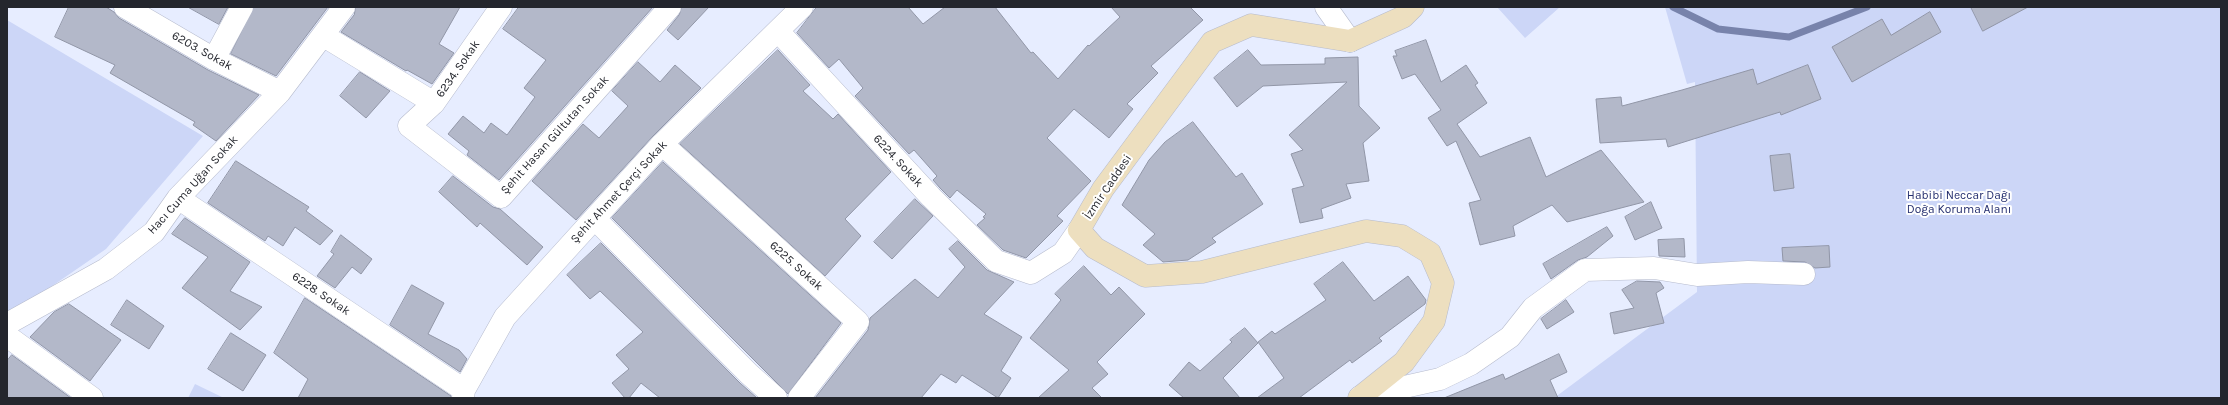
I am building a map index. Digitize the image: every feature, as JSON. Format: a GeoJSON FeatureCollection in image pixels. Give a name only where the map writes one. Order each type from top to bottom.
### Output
{"type":"FeatureCollection","features":[{"type":"Feature","properties":{"kind":"street","name":"6203. Sokak"},"geometry":{"type":"LineString","coordinates":[[125,7],[214,59],[280,92]]}},
{"type":"Feature","properties":{"kind":"street"},"geometry":{"type":"LineString","coordinates":[[214,59],[242,7]]}},
{"type":"Feature","properties":{"kind":"street","name":"Hacı Cuma Uğan Sokak"},"geometry":{"type":"LineString","coordinates":[[7,324],[106,269],[154,232],[178,198],[280,92],[324,36],[344,7]]}},
{"type":"Feature","properties":{"kind":"street","name":"6234. Sokak"},"geometry":{"type":"LineString","coordinates":[[409,126],[434,103],[501,7]]}},
{"type":"Feature","properties":{"kind":"street","name":"Şehit Hasan Gültutan Sokak"},"geometry":{"type":"LineString","coordinates":[[409,126],[501,197],[670,7]]}},
{"type":"Feature","properties":{"kind":"street","name":"Şehit Ahmet Çerçi Sokak"},"geometry":{"type":"LineString","coordinates":[[463,394],[505,317],[662,144],[802,7]]}},
{"type":"Feature","properties":{"kind":"street"},"geometry":{"type":"LineString","coordinates":[[1326,7],[1350,40],[1403,17],[1413,7]]}},
{"type":"Feature","properties":{"kind":"street","name":"İzmir Caddesi"},"geometry":{"type":"LineString","coordinates":[[1350,40],[1251,25],[1212,42],[1104,189],[1079,230],[1095,248],[1145,276],[1202,272],[1366,231],[1402,236],[1430,253],[1443,283],[1434,321],[1404,362],[1359,398]]}},
{"type":"Feature","properties":{"kind":"street","name":"6224. Sokak"},"geometry":{"type":"LineString","coordinates":[[778,31],[931,197],[996,261],[1031,273],[1063,253],[1079,230]]}},
{"type":"Feature","properties":{"kind":"street"},"geometry":{"type":"LineString","coordinates":[[324,36],[434,103]]}},
{"type":"Feature","properties":{"kind":"street","name":"6225. Sokak"},"geometry":{"type":"LineString","coordinates":[[662,144],[858,322],[798,398]]}},
{"type":"Feature","properties":{"kind":"street","name":"6228. Sokak"},"geometry":{"type":"LineString","coordinates":[[178,198],[463,394]]}},
{"type":"Feature","properties":{"kind":"street"},"geometry":{"type":"LineString","coordinates":[[595,219],[749,374],[776,398]]}},
{"type":"Feature","properties":{"kind":"street"},"geometry":{"type":"LineString","coordinates":[[1359,398],[1440,379],[1471,364],[1510,337],[1533,308],[1585,270],[1654,268],[1697,275],[1748,272],[1804,274]]}},
{"type":"Feature","properties":{"kind":"street"},"geometry":{"type":"LineString","coordinates":[[7,336],[92,398]]}},
{"type":"Feature","properties":{"kind":"green space"},"geometry":{"type":"Polygon","coordinates":[[[1497,7],[1560,7],[1525,38],[1497,7]]]}},
{"type":"Feature","properties":{"kind":"green space","name":"Habibi Neccar Dağı Doğa Koruma Alanı"},"geometry":{"type":"Polygon","coordinates":[[[1665,7],[2221,7],[2221,398],[1554,398],[1697,292],[1695,82],[1687,84],[1665,7]]]}},
{"type":"Feature","properties":{"kind":"green space"},"geometry":{"type":"Polygon","coordinates":[[[7,20],[203,136],[106,249],[7,317],[7,20]]]}},
{"type":"Feature","properties":{"kind":"green space"},"geometry":{"type":"Polygon","coordinates":[[[195,384],[224,398],[188,398],[195,384]]]}},
{"type":"Feature","properties":{"kind":"building"},"geometry":{"type":"Polygon","coordinates":[[[69,7],[106,7],[114,12],[119,18],[208,70],[259,95],[216,141],[193,125],[195,122],[110,73],[115,65],[55,37],[69,7]]]}},
{"type":"Feature","properties":{"kind":"building"},"geometry":{"type":"Polygon","coordinates":[[[188,7],[228,7],[219,24],[188,7]]]}},
{"type":"Feature","properties":{"kind":"building"},"geometry":{"type":"Polygon","coordinates":[[[254,7],[328,7],[276,76],[231,54],[254,7]]]}},
{"type":"Feature","properties":{"kind":"building"},"geometry":{"type":"Polygon","coordinates":[[[356,7],[460,7],[439,44],[454,53],[432,84],[407,70],[406,71],[341,32],[354,15],[356,7]]]}},
{"type":"Feature","properties":{"kind":"building"},"geometry":{"type":"Polygon","coordinates":[[[519,7],[653,7],[499,180],[467,155],[469,151],[448,134],[463,116],[484,133],[491,123],[507,135],[535,97],[524,88],[546,60],[503,29],[519,7]]]}},
{"type":"Feature","properties":{"kind":"building"},"geometry":{"type":"Polygon","coordinates":[[[682,7],[709,7],[678,40],[667,30],[679,15],[682,7]]]}},
{"type":"Feature","properties":{"kind":"building"},"geometry":{"type":"Polygon","coordinates":[[[817,7],[908,7],[923,24],[945,7],[995,7],[1031,53],[1033,52],[1058,79],[1088,45],[1089,46],[1120,17],[1111,7],[1190,7],[1203,20],[1151,66],[1158,73],[1127,104],[1133,109],[1109,138],[1074,109],[1047,138],[1091,181],[1057,216],[1063,221],[1026,258],[1003,250],[977,225],[985,218],[983,217],[986,214],[957,190],[950,198],[940,188],[933,180],[937,176],[914,150],[909,154],[855,96],[863,88],[839,59],[829,68],[797,33],[817,7]]]}},
{"type":"Feature","properties":{"kind":"building"},"geometry":{"type":"Polygon","coordinates":[[[1971,7],[2028,7],[1983,31],[1971,7]]]}},
{"type":"Feature","properties":{"kind":"building"},"geometry":{"type":"Polygon","coordinates":[[[1930,12],[1941,32],[1852,82],[1832,47],[1882,19],[1891,35],[1930,12]]]}},
{"type":"Feature","properties":{"kind":"building"},"geometry":{"type":"Polygon","coordinates":[[[1426,40],[1441,82],[1466,65],[1478,83],[1475,85],[1487,103],[1457,124],[1480,157],[1530,137],[1546,177],[1601,150],[1644,202],[1567,222],[1552,205],[1513,226],[1515,236],[1480,245],[1469,203],[1481,200],[1456,141],[1447,146],[1428,118],[1441,110],[1415,74],[1402,79],[1393,56],[1397,56],[1395,51],[1426,40]]]}},
{"type":"Feature","properties":{"kind":"building"},"geometry":{"type":"Polygon","coordinates":[[[778,50],[810,85],[803,91],[833,119],[838,114],[891,172],[845,219],[861,236],[825,276],[680,144],[778,50]]]}},
{"type":"Feature","properties":{"kind":"building"},"geometry":{"type":"Polygon","coordinates":[[[1248,50],[1261,65],[1325,64],[1325,58],[1358,57],[1359,106],[1380,128],[1363,143],[1369,181],[1346,184],[1351,198],[1321,209],[1323,218],[1300,223],[1292,189],[1304,186],[1291,154],[1303,150],[1289,135],[1347,82],[1263,86],[1237,107],[1214,78],[1248,50]]]}},
{"type":"Feature","properties":{"kind":"building"},"geometry":{"type":"Polygon","coordinates":[[[638,62],[660,82],[675,65],[701,88],[653,136],[576,220],[532,181],[583,124],[599,138],[628,106],[612,91],[638,62]]]}},
{"type":"Feature","properties":{"kind":"building"},"geometry":{"type":"Polygon","coordinates":[[[1808,65],[1821,99],[1781,115],[1780,112],[1668,147],[1666,139],[1600,143],[1596,99],[1621,97],[1622,106],[1753,69],[1757,84],[1808,65]]]}},
{"type":"Feature","properties":{"kind":"building"},"geometry":{"type":"Polygon","coordinates":[[[360,72],[390,91],[366,118],[340,96],[360,72]]]}},
{"type":"Feature","properties":{"kind":"building"},"geometry":{"type":"Polygon","coordinates":[[[1193,122],[1236,177],[1242,173],[1263,204],[1212,238],[1216,242],[1188,260],[1163,262],[1143,245],[1155,234],[1122,205],[1149,160],[1165,142],[1193,122]]]}},
{"type":"Feature","properties":{"kind":"building"},"geometry":{"type":"Polygon","coordinates":[[[1790,154],[1794,188],[1774,191],[1770,156],[1790,154]]]}},
{"type":"Feature","properties":{"kind":"building"},"geometry":{"type":"Polygon","coordinates":[[[236,161],[309,207],[306,211],[333,231],[320,245],[295,227],[283,246],[268,236],[265,241],[208,203],[236,161]]]}},
{"type":"Feature","properties":{"kind":"building"},"geometry":{"type":"Polygon","coordinates":[[[663,162],[841,323],[788,394],[612,218],[663,162]]]}},
{"type":"Feature","properties":{"kind":"building"},"geometry":{"type":"Polygon","coordinates":[[[453,176],[493,207],[500,209],[543,247],[527,265],[480,223],[477,227],[439,192],[453,176]]]}},
{"type":"Feature","properties":{"kind":"building"},"geometry":{"type":"Polygon","coordinates":[[[915,199],[933,216],[892,259],[874,242],[915,199]]]}},
{"type":"Feature","properties":{"kind":"building"},"geometry":{"type":"Polygon","coordinates":[[[1651,202],[1662,228],[1635,240],[1625,217],[1651,202]]]}},
{"type":"Feature","properties":{"kind":"building"},"geometry":{"type":"Polygon","coordinates":[[[185,218],[250,262],[230,291],[262,307],[240,330],[182,288],[208,257],[172,234],[185,218]]]}},
{"type":"Feature","properties":{"kind":"building"},"geometry":{"type":"Polygon","coordinates":[[[1607,227],[1613,236],[1587,257],[1578,260],[1551,279],[1543,264],[1607,227]]]}},
{"type":"Feature","properties":{"kind":"building"},"geometry":{"type":"Polygon","coordinates":[[[341,235],[372,259],[361,274],[352,267],[335,288],[317,276],[334,254],[331,252],[341,235]]]}},
{"type":"Feature","properties":{"kind":"building"},"geometry":{"type":"Polygon","coordinates":[[[1684,239],[1685,257],[1659,256],[1658,240],[1684,239]]]}},
{"type":"Feature","properties":{"kind":"building"},"geometry":{"type":"Polygon","coordinates":[[[958,241],[987,270],[1014,282],[984,314],[1022,337],[1001,371],[1011,378],[998,398],[962,375],[956,383],[941,374],[921,398],[815,398],[868,330],[870,318],[915,279],[938,298],[965,267],[949,249],[958,241]]]}},
{"type":"Feature","properties":{"kind":"building"},"geometry":{"type":"Polygon","coordinates":[[[601,243],[740,383],[757,398],[660,398],[641,383],[629,398],[625,398],[612,383],[629,369],[616,355],[643,332],[600,291],[590,299],[567,275],[601,243]]]}},
{"type":"Feature","properties":{"kind":"building"},"geometry":{"type":"Polygon","coordinates":[[[1829,246],[1830,267],[1815,268],[1805,262],[1783,261],[1782,248],[1829,246]]]}},
{"type":"Feature","properties":{"kind":"building"},"geometry":{"type":"Polygon","coordinates":[[[1343,262],[1374,301],[1408,276],[1426,300],[1425,304],[1379,338],[1382,341],[1352,363],[1350,360],[1299,398],[1257,398],[1284,378],[1258,342],[1272,331],[1275,334],[1326,300],[1314,284],[1343,262]]]}},
{"type":"Feature","properties":{"kind":"building"},"geometry":{"type":"Polygon","coordinates":[[[1084,266],[1111,295],[1119,287],[1145,314],[1097,362],[1108,374],[1092,388],[1102,398],[1038,398],[1069,370],[1030,338],[1061,300],[1055,294],[1084,266]]]}},
{"type":"Feature","properties":{"kind":"building"},"geometry":{"type":"Polygon","coordinates":[[[1637,281],[1660,282],[1664,288],[1656,293],[1664,323],[1614,334],[1610,313],[1634,308],[1622,290],[1637,281]]]}},
{"type":"Feature","properties":{"kind":"building"},"geometry":{"type":"Polygon","coordinates":[[[412,285],[444,303],[428,334],[459,350],[467,359],[460,372],[390,325],[412,285]]]}},
{"type":"Feature","properties":{"kind":"building"},"geometry":{"type":"Polygon","coordinates":[[[305,298],[451,396],[451,398],[298,398],[308,379],[274,353],[305,298]]]}},
{"type":"Feature","properties":{"kind":"building"},"geometry":{"type":"Polygon","coordinates":[[[127,300],[164,326],[149,349],[111,325],[127,300]]]}},
{"type":"Feature","properties":{"kind":"building"},"geometry":{"type":"Polygon","coordinates":[[[1566,300],[1574,312],[1547,329],[1541,319],[1566,300]]]}},
{"type":"Feature","properties":{"kind":"building"},"geometry":{"type":"Polygon","coordinates":[[[69,304],[121,340],[90,381],[30,337],[54,312],[69,304]]]}},
{"type":"Feature","properties":{"kind":"building"},"geometry":{"type":"Polygon","coordinates":[[[1245,328],[1258,343],[1223,378],[1240,398],[1184,398],[1169,385],[1189,362],[1200,371],[1232,342],[1230,340],[1245,328]]]}},
{"type":"Feature","properties":{"kind":"building"},"geometry":{"type":"Polygon","coordinates":[[[231,333],[266,355],[243,391],[208,369],[231,333]]]}},
{"type":"Feature","properties":{"kind":"building"},"geometry":{"type":"Polygon","coordinates":[[[1559,354],[1567,372],[1550,380],[1558,398],[1444,398],[1503,374],[1505,379],[1559,354]]]}},
{"type":"Feature","properties":{"kind":"building"},"geometry":{"type":"Polygon","coordinates":[[[12,355],[71,398],[7,398],[7,361],[12,355]]]}},
{"type":"Feature","properties":{"kind":"waterway"},"geometry":{"type":"LineString","coordinates":[[1673,7],[1718,29],[1789,37],[1867,7]]}}]}
